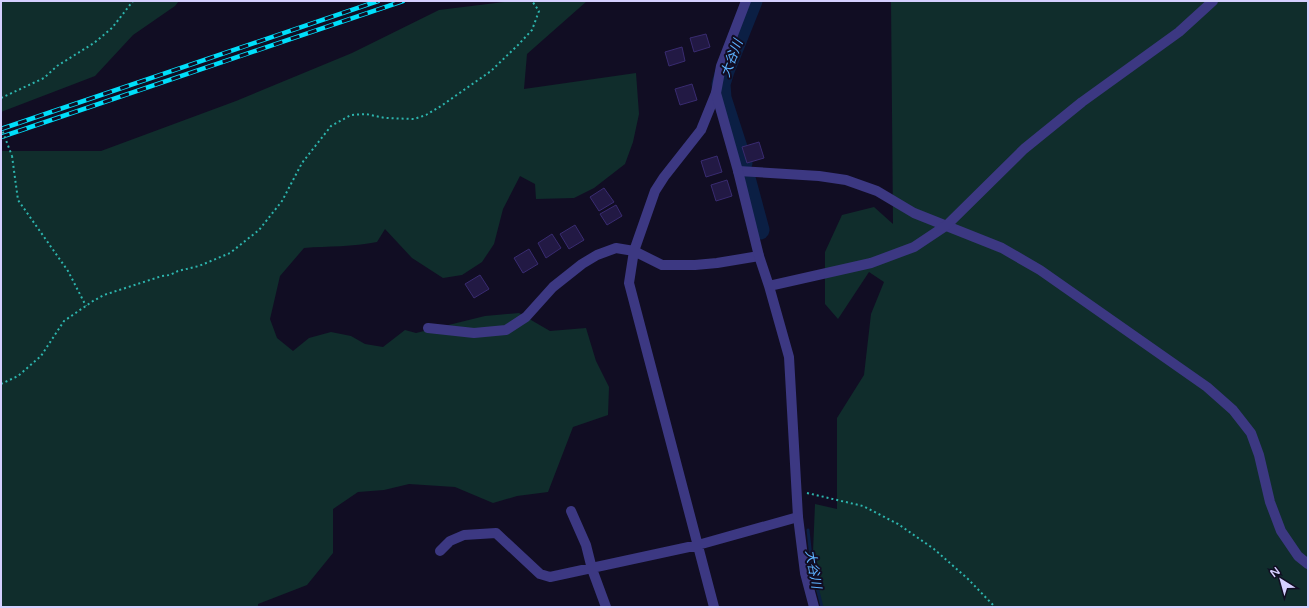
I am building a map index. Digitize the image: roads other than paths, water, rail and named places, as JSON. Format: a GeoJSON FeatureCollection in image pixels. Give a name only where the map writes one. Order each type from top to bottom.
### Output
{"type":"FeatureCollection","features":[{"type":"Feature","properties":{"kind":"street"},"geometry":{"type":"LineString","coordinates":[[714,607],[629,283],[634,251],[656,191],[664,177],[701,130],[716,93],[721,66],[746,1]]}},
{"type":"Feature","properties":{"kind":"street"},"geometry":{"type":"LineString","coordinates":[[769,286],[871,263],[914,247],[947,225],[1024,149],[1082,102],[1179,32],[1213,1]]}},
{"type":"Feature","properties":{"kind":"street"},"geometry":{"type":"LineString","coordinates":[[716,93],[738,170],[759,256],[789,357],[798,517],[805,573],[814,607]]}},
{"type":"Feature","properties":{"kind":"street"},"geometry":{"type":"LineString","coordinates":[[738,170],[819,176],[846,180],[877,191],[914,213],[1002,248],[1040,270],[1207,387],[1232,410],[1251,432],[1259,455],[1270,502],[1281,531],[1298,556],[1308,564]]}},
{"type":"Feature","properties":{"kind":"street"},"geometry":{"type":"LineString","coordinates":[[428,328],[474,333],[506,330],[526,317],[552,287],[582,264],[597,255],[616,248],[634,251],[662,264],[695,265],[759,256]]}},
{"type":"Feature","properties":{"kind":"street"},"geometry":{"type":"LineString","coordinates":[[571,512],[586,545],[592,569],[606,607]]}},
{"type":"Feature","properties":{"kind":"street"},"geometry":{"type":"LineString","coordinates":[[440,551],[450,541],[464,535],[496,533],[540,574],[550,578],[698,545],[798,517]]}},
{"type":"Feature","properties":{"kind":"waterway","name":"大谷川"},"geometry":{"type":"LineString","coordinates":[[743,163],[722,98],[721,84],[753,1]]}},
{"type":"Feature","properties":{"kind":"waterway","name":"大谷川"},"geometry":{"type":"LineString","coordinates":[[746,178],[760,230]]}},
{"type":"Feature","properties":{"kind":"waterway","name":"大谷川"},"geometry":{"type":"LineString","coordinates":[[808,530],[812,567],[822,607]]}},
{"type":"Feature","properties":{"kind":"railway"},"geometry":{"type":"LineString","coordinates":[[1,129],[378,1]]}},
{"type":"Feature","properties":{"kind":"railway"},"geometry":{"type":"LineString","coordinates":[[1,137],[403,1]]}}]}
